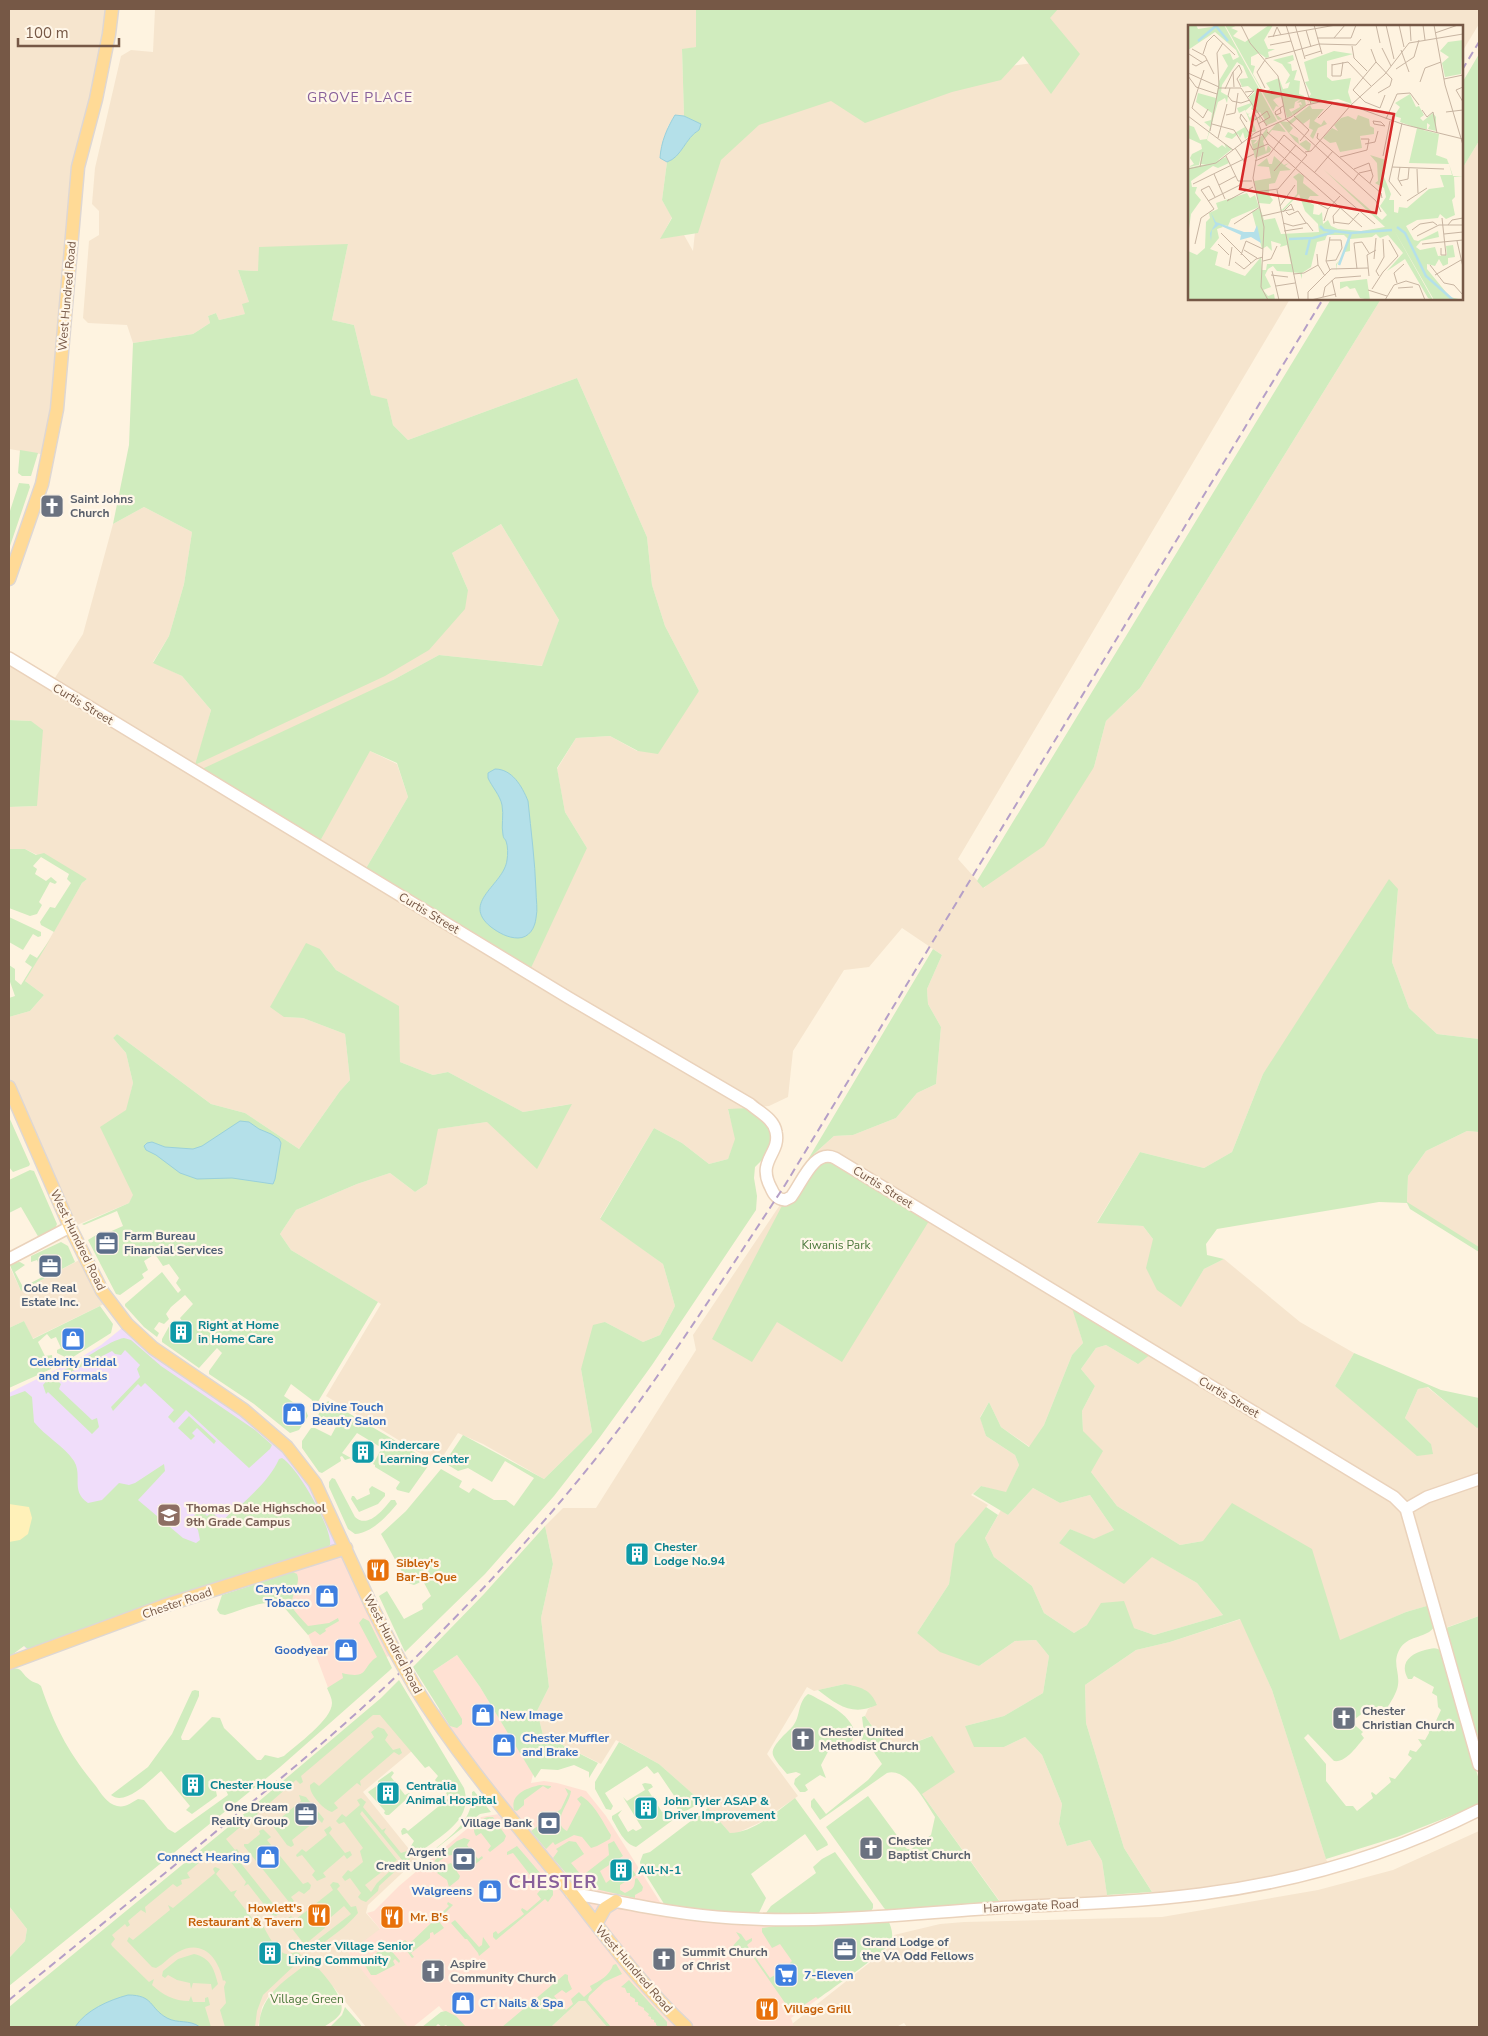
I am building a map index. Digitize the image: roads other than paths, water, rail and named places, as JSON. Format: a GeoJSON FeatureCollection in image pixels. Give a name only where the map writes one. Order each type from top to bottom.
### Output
{"type":"FeatureCollection","features":[{"type":"Feature","properties":{"kind":"main road","name":"West Hundred Road"},"geometry":{"type":"LineString","coordinates":[[9,579],[42,484],[57,409],[78,167],[96,99],[112,9]]}},
{"type":"Feature","properties":{"kind":"main road","name":"West Hundred Road"},"geometry":{"type":"LineString","coordinates":[[9,1087],[70,1227],[102,1291],[127,1324],[153,1348],[244,1410],[287,1447],[315,1483],[372,1609],[415,1687],[456,1749],[596,1924],[647,1985],[686,2027]]}},
{"type":"Feature","properties":{"kind":"main road","name":"Chester Road"},"geometry":{"type":"LineString","coordinates":[[9,1663],[166,1605],[346,1548]]}},
{"type":"Feature","properties":{"kind":"main road"},"geometry":{"type":"LineString","coordinates":[[596,1924],[604,1908],[616,1901]]}},
{"type":"Feature","properties":{"kind":"street","name":"Curtis Street"},"geometry":{"type":"LineString","coordinates":[[9,658],[554,989],[750,1104],[768,1118],[775,1129],[776,1141],[767,1163],[766,1176],[774,1194],[785,1200],[791,1197],[814,1162],[821,1157],[829,1156],[840,1161],[1394,1497],[1406,1509]]}},
{"type":"Feature","properties":{"kind":"street"},"geometry":{"type":"LineString","coordinates":[[9,1259],[70,1227]]}},
{"type":"Feature","properties":{"kind":"street"},"geometry":{"type":"LineString","coordinates":[[1479,1479],[1427,1497],[1406,1509],[1479,1765]]}},
{"type":"Feature","properties":{"kind":"street","name":"Harrowgate Road"},"geometry":{"type":"LineString","coordinates":[[572,1893],[701,1915],[764,1920],[909,1914],[1191,1895],[1262,1884],[1349,1863],[1400,1846],[1479,1810]]}},
{"type":"Feature","properties":{"kind":"water"},"geometry":{"type":"Polygon","coordinates":[[[675,115],[684,116],[701,124],[699,130],[694,133],[680,152],[667,162],[660,158],[662,146],[669,125],[675,115]]]}},
{"type":"Feature","properties":{"kind":"water"},"geometry":{"type":"Polygon","coordinates":[[[495,769],[506,772],[516,779],[528,801],[535,868],[537,911],[533,929],[522,938],[507,936],[491,927],[483,918],[480,910],[486,894],[504,869],[508,850],[502,832],[502,805],[488,778],[488,773],[495,769]]]}},
{"type":"Feature","properties":{"kind":"water"},"geometry":{"type":"Polygon","coordinates":[[[240,1121],[249,1122],[279,1139],[281,1143],[273,1184],[232,1178],[197,1179],[180,1173],[146,1150],[144,1146],[152,1142],[165,1147],[193,1149],[202,1146],[240,1121]]]}},
{"type":"Feature","properties":{"kind":"water"},"geometry":{"type":"Polygon","coordinates":[[[128,1995],[143,1997],[167,2018],[192,2023],[200,2027],[75,2027],[98,2006],[128,1995]]]}},
{"type":"Feature","properties":{"kind":"railway"},"geometry":{"type":"LineString","coordinates":[[1463,68],[1479,42]]}},
{"type":"Feature","properties":{"kind":"railway"},"geometry":{"type":"LineString","coordinates":[[9,2000],[282,1778],[382,1690],[458,1615],[539,1527],[615,1434],[677,1348],[785,1185],[1322,300]]}},
{"type":"Feature","properties":{"kind":"place","name":"Saint Johns Church"},"geometry":{"type":"Point","coordinates":[52,506]}},
{"type":"Feature","properties":{"kind":"place","name":"Farm Bureau Financial Services"},"geometry":{"type":"Point","coordinates":[107,1243]}},
{"type":"Feature","properties":{"kind":"place","name":"Cole Real Estate Inc."},"geometry":{"type":"Point","coordinates":[50,1266]}},
{"type":"Feature","properties":{"kind":"place","name":"Right at Home in Home Care"},"geometry":{"type":"Point","coordinates":[181,1332]}},
{"type":"Feature","properties":{"kind":"place","name":"Celebrity Bridal and Formals"},"geometry":{"type":"Point","coordinates":[73,1339]}},
{"type":"Feature","properties":{"kind":"place","name":"Divine Touch Beauty Salon"},"geometry":{"type":"Point","coordinates":[294,1414]}},
{"type":"Feature","properties":{"kind":"place","name":"Kindercare Learning Center"},"geometry":{"type":"Point","coordinates":[363,1452]}},
{"type":"Feature","properties":{"kind":"place","name":"Thomas Dale Highschool 9th Grade Campus"},"geometry":{"type":"Point","coordinates":[169,1515]}},
{"type":"Feature","properties":{"kind":"place","name":"Chester Lodge No.94"},"geometry":{"type":"Point","coordinates":[637,1554]}},
{"type":"Feature","properties":{"kind":"place","name":"Sibley's Bar-B-Que"},"geometry":{"type":"Point","coordinates":[378,1570]}},
{"type":"Feature","properties":{"kind":"place","name":"Carytown Tobacco"},"geometry":{"type":"Point","coordinates":[327,1596]}},
{"type":"Feature","properties":{"kind":"place","name":"Goodyear"},"geometry":{"type":"Point","coordinates":[346,1650]}},
{"type":"Feature","properties":{"kind":"place","name":"New Image"},"geometry":{"type":"Point","coordinates":[483,1715]}},
{"type":"Feature","properties":{"kind":"place","name":"Chester Christian Church"},"geometry":{"type":"Point","coordinates":[1344,1718]}},
{"type":"Feature","properties":{"kind":"place","name":"Chester United Methodist Church"},"geometry":{"type":"Point","coordinates":[803,1739]}},
{"type":"Feature","properties":{"kind":"place","name":"Chester Muffler and Brake"},"geometry":{"type":"Point","coordinates":[504,1745]}},
{"type":"Feature","properties":{"kind":"place","name":"Chester House"},"geometry":{"type":"Point","coordinates":[193,1785]}},
{"type":"Feature","properties":{"kind":"place","name":"Centralia Animal Hospital"},"geometry":{"type":"Point","coordinates":[388,1793]}},
{"type":"Feature","properties":{"kind":"place","name":"John Tyler ASAP & Driver Improvement"},"geometry":{"type":"Point","coordinates":[646,1808]}},
{"type":"Feature","properties":{"kind":"place","name":"One Dream Reality Group"},"geometry":{"type":"Point","coordinates":[306,1814]}},
{"type":"Feature","properties":{"kind":"place","name":"Village Bank"},"geometry":{"type":"Point","coordinates":[549,1823]}},
{"type":"Feature","properties":{"kind":"place","name":"Chester Baptist Church"},"geometry":{"type":"Point","coordinates":[871,1848]}},
{"type":"Feature","properties":{"kind":"place","name":"Connect Hearing"},"geometry":{"type":"Point","coordinates":[268,1857]}},
{"type":"Feature","properties":{"kind":"place","name":"Argent Credit Union"},"geometry":{"type":"Point","coordinates":[464,1859]}},
{"type":"Feature","properties":{"kind":"place","name":"All-N-1"},"geometry":{"type":"Point","coordinates":[621,1870]}},
{"type":"Feature","properties":{"kind":"place","name":"Walgreens"},"geometry":{"type":"Point","coordinates":[490,1891]}},
{"type":"Feature","properties":{"kind":"place","name":"Howlett's Restaurant & Tavern"},"geometry":{"type":"Point","coordinates":[319,1915]}},
{"type":"Feature","properties":{"kind":"place","name":"Mr. B's"},"geometry":{"type":"Point","coordinates":[392,1917]}},
{"type":"Feature","properties":{"kind":"place","name":"Grand Lodge of the VA Odd Fellows"},"geometry":{"type":"Point","coordinates":[845,1949]}},
{"type":"Feature","properties":{"kind":"place","name":"Chester Village Senior Living Community"},"geometry":{"type":"Point","coordinates":[270,1953]}},
{"type":"Feature","properties":{"kind":"place","name":"Summit Church of Christ"},"geometry":{"type":"Point","coordinates":[664,1959]}},
{"type":"Feature","properties":{"kind":"place","name":"Aspire Community Church"},"geometry":{"type":"Point","coordinates":[433,1971]}},
{"type":"Feature","properties":{"kind":"place","name":"7-Eleven"},"geometry":{"type":"Point","coordinates":[786,1975]}},
{"type":"Feature","properties":{"kind":"place","name":"CT Nails & Spa"},"geometry":{"type":"Point","coordinates":[463,2003]}},
{"type":"Feature","properties":{"kind":"place","name":"Village Grill"},"geometry":{"type":"Point","coordinates":[767,2009]}},
{"type":"Feature","properties":{"kind":"district","name":"GROVE PLACE"},"geometry":{"type":"Point","coordinates":[360,97]}},
{"type":"Feature","properties":{"kind":"district","name":"CHESTER"},"geometry":{"type":"Point","coordinates":[553,1882]}},
{"type":"Feature","properties":{"kind":"park label","name":"Kiwanis Park"},"geometry":{"type":"Point","coordinates":[836,1245]}},
{"type":"Feature","properties":{"kind":"park label","name":"Village Green"},"geometry":{"type":"Point","coordinates":[307,1999]}}]}
